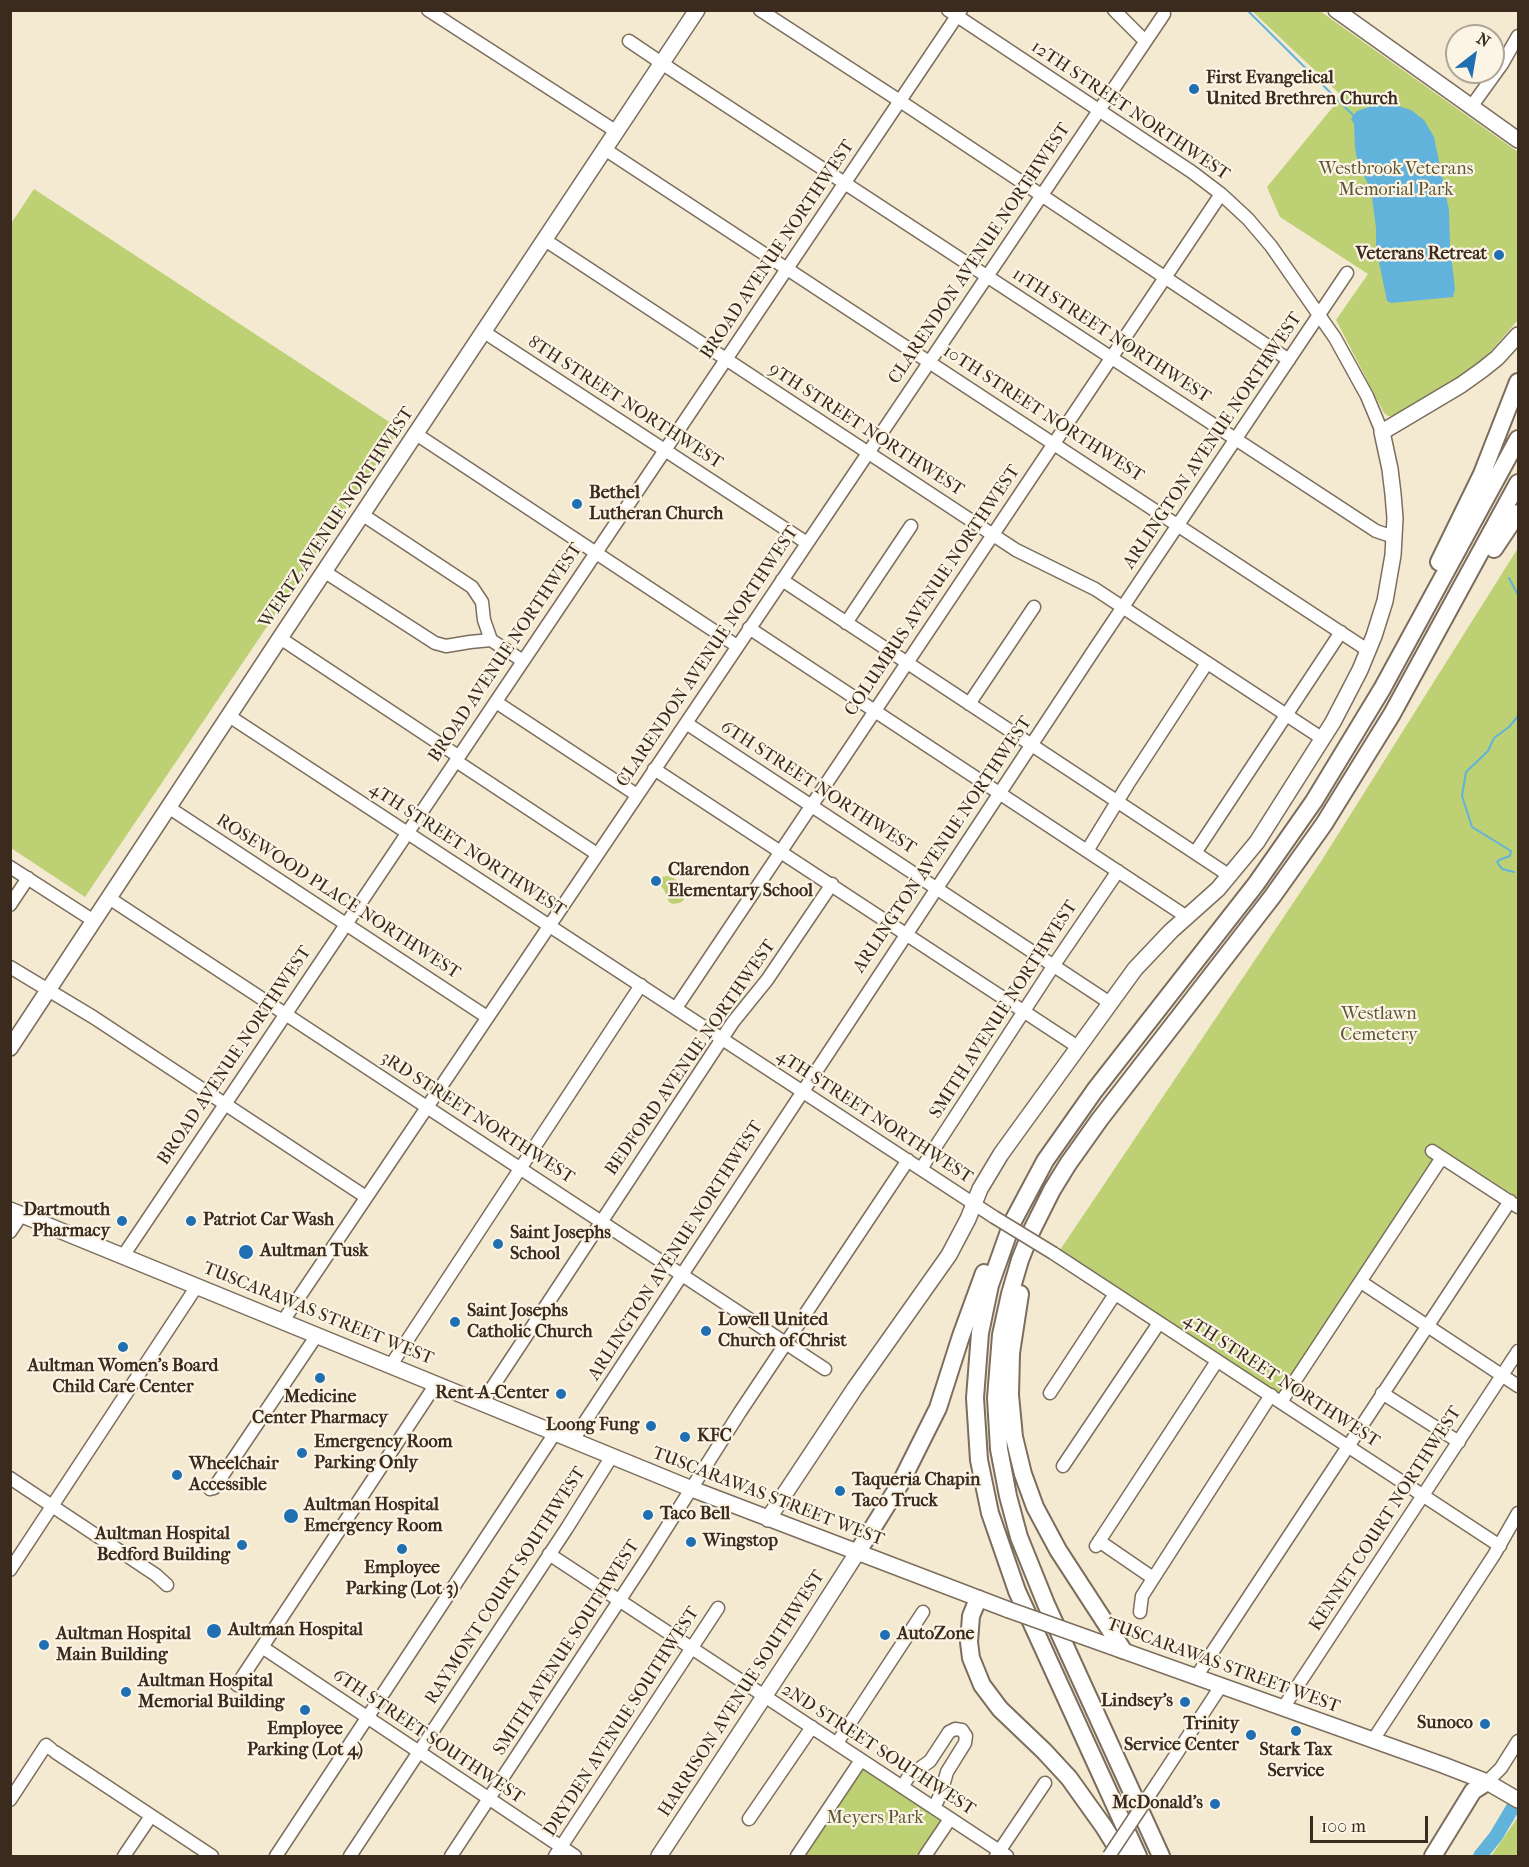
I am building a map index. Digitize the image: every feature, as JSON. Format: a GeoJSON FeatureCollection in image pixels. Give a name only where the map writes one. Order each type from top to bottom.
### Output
{"type":"FeatureCollection","features":[{"type":"Feature","properties":{"kind":"highway"},"geometry":{"type":"LineString","coordinates":[[1351,742],[1379,676],[1465,511],[1518,382]]}},
{"type":"Feature","properties":{"kind":"highway"},"geometry":{"type":"LineString","coordinates":[[1138,1857],[1044,1653],[1004,1557],[984,1488],[975,1418],[975,1377],[980,1333],[990,1285],[1003,1246],[1039,1171],[1095,1090],[1262,875],[1314,801],[1351,742],[1518,439]]}},
{"type":"Feature","properties":{"kind":"highway"},"geometry":{"type":"LineString","coordinates":[[1161,1857],[1046,1604],[1019,1537],[1002,1472],[997,1427],[998,1360],[1004,1318],[1012,1285],[1032,1230],[1068,1164],[1100,1119],[1285,880],[1350,784],[1403,694],[1518,483]]}},
{"type":"Feature","properties":{"kind":"highway"},"geometry":{"type":"LineString","coordinates":[[1403,694],[1430,663],[1491,554],[1518,513]]}},
{"type":"Feature","properties":{"kind":"highway"},"geometry":{"type":"LineString","coordinates":[[857,1553],[900,1484],[938,1408],[979,1286],[1000,1230],[1018,1191],[1071,1109],[1095,1090]]}},
{"type":"Feature","properties":{"kind":"highway"},"geometry":{"type":"LineString","coordinates":[[1068,1164],[1034,1249],[1021,1291],[1010,1362],[1011,1419],[1023,1474],[1044,1526],[1124,1650]]}},
{"type":"Feature","properties":{"kind":"highway"},"geometry":{"type":"LineString","coordinates":[[978,1599],[971,1616],[969,1642],[971,1658],[982,1685],[1000,1708],[1069,1778],[1122,1857]]}},
{"type":"Feature","properties":{"kind":"highway"},"geometry":{"type":"LineString","coordinates":[[1104,1732],[1152,1816],[1172,1857]]}},
{"type":"Feature","properties":{"kind":"highway"},"geometry":{"type":"LineString","coordinates":[[1434,1857],[1473,1791],[1487,1782]]}},
{"type":"Feature","properties":{"kind":"highway"},"geometry":{"type":"LineString","coordinates":[[1445,1857],[1476,1807],[1487,1782]]}},
{"type":"Feature","properties":{"kind":"main road","name":"WERTZ AVENUE NORTHWEST"},"geometry":{"type":"LineString","coordinates":[[10,1048],[697,10]]}},
{"type":"Feature","properties":{"kind":"main road"},"geometry":{"type":"LineString","coordinates":[[1336,10],[1518,140]]}},
{"type":"Feature","properties":{"kind":"main road"},"geometry":{"type":"LineString","coordinates":[[768,1519],[855,1388],[949,1255],[990,1171],[1078,1047],[1145,957],[1230,876],[1271,822],[1323,739],[1369,651],[1384,601],[1394,555],[1392,486],[1382,432],[1475,375],[1497,358],[1518,335]]}},
{"type":"Feature","properties":{"kind":"main road","name":"TUSCARAWAS STREET WEST"},"geometry":{"type":"LineString","coordinates":[[16,1212],[768,1519],[978,1599],[1487,1782],[1518,1800]]}},
{"type":"Feature","properties":{"kind":"main road","name":"HARRISON AVENUE SOUTHWEST"},"geometry":{"type":"LineString","coordinates":[[659,1857],[857,1553]]}},
{"type":"Feature","properties":{"kind":"street"},"geometry":{"type":"LineString","coordinates":[[428,10],[617,132]]}},
{"type":"Feature","properties":{"kind":"street"},"geometry":{"type":"LineString","coordinates":[[760,10],[1289,360]]}},
{"type":"Feature","properties":{"kind":"street"},"geometry":{"type":"LineString","coordinates":[[1114,10],[1145,41]]}},
{"type":"Feature","properties":{"kind":"street","name":"BROAD AVENUE NORTHWEST"},"geometry":{"type":"LineString","coordinates":[[123,1256],[900,101],[955,12]]}},
{"type":"Feature","properties":{"kind":"street","name":"12TH STREET NORTHWEST"},"geometry":{"type":"LineString","coordinates":[[955,12],[1192,172],[1248,219],[1271,246],[1349,362],[1382,432]]}},
{"type":"Feature","properties":{"kind":"street","name":"CLARENDON AVENUE NORTHWEST"},"geometry":{"type":"LineString","coordinates":[[283,1321],[1164,14]]}},
{"type":"Feature","properties":{"kind":"street"},"geometry":{"type":"LineString","coordinates":[[1471,106],[1502,64],[1518,36]]}},
{"type":"Feature","properties":{"kind":"street","name":"11TH STREET NORTHWEST"},"geometry":{"type":"LineString","coordinates":[[629,41],[1235,440],[1376,531],[1394,537]]}},
{"type":"Feature","properties":{"kind":"street","name":"10TH STREET NORTHWEST"},"geometry":{"type":"LineString","coordinates":[[606,150],[1369,651]]}},
{"type":"Feature","properties":{"kind":"street","name":"COLUMBUS AVENUE NORTHWEST"},"geometry":{"type":"LineString","coordinates":[[676,1008],[1221,194]]}},
{"type":"Feature","properties":{"kind":"street","name":"9TH STREET NORTHWEST"},"geometry":{"type":"LineString","coordinates":[[544,240],[1016,550],[1095,589],[1323,739]]}},
{"type":"Feature","properties":{"kind":"street","name":"ARLINGTON AVENUE NORTHWEST"},"geometry":{"type":"LineString","coordinates":[[573,1440],[1031,745],[1347,273]]}},
{"type":"Feature","properties":{"kind":"street","name":"8TH STREET NORTHWEST"},"geometry":{"type":"LineString","coordinates":[[484,332],[807,543]]}},
{"type":"Feature","properties":{"kind":"street"},"geometry":{"type":"LineString","coordinates":[[416,434],[737,646]]}},
{"type":"Feature","properties":{"kind":"street"},"geometry":{"type":"LineString","coordinates":[[363,514],[472,587],[482,602],[484,620],[491,640],[523,661]]}},
{"type":"Feature","properties":{"kind":"street"},"geometry":{"type":"LineString","coordinates":[[846,623],[911,526]]}},
{"type":"Feature","properties":{"kind":"street"},"geometry":{"type":"LineString","coordinates":[[325,572],[435,643],[446,646],[491,640]]}},
{"type":"Feature","properties":{"kind":"street"},"geometry":{"type":"LineString","coordinates":[[782,580],[1230,876]]}},
{"type":"Feature","properties":{"kind":"street"},"geometry":{"type":"LineString","coordinates":[[969,704],[1034,606]]}},
{"type":"Feature","properties":{"kind":"street"},"geometry":{"type":"LineString","coordinates":[[749,628],[1187,917]]}},
{"type":"Feature","properties":{"kind":"street"},"geometry":{"type":"LineString","coordinates":[[1195,853],[1341,632]]}},
{"type":"Feature","properties":{"kind":"street"},"geometry":{"type":"LineString","coordinates":[[280,638],[597,854]]}},
{"type":"Feature","properties":{"kind":"street"},"geometry":{"type":"LineString","coordinates":[[1087,851],[1207,663]]}},
{"type":"Feature","properties":{"kind":"street"},"geometry":{"type":"LineString","coordinates":[[496,702],[637,795]]}},
{"type":"Feature","properties":{"kind":"street","name":"4TH STREET NORTHWEST"},"geometry":{"type":"LineString","coordinates":[[229,716],[1500,1546]]}},
{"type":"Feature","properties":{"kind":"street","name":"6TH STREET NORTHWEST"},"geometry":{"type":"LineString","coordinates":[[686,723],[1110,1003]]}},
{"type":"Feature","properties":{"kind":"street"},"geometry":{"type":"LineString","coordinates":[[654,769],[1078,1047]]}},
{"type":"Feature","properties":{"kind":"street","name":"ROSEWOOD PLACE NORTHWEST"},"geometry":{"type":"LineString","coordinates":[[168,807],[487,1017]]}},
{"type":"Feature","properties":{"kind":"street"},"geometry":{"type":"LineString","coordinates":[[10,867],[94,921]]}},
{"type":"Feature","properties":{"kind":"street","name":"SMITH AVENUE NORTHWEST"},"geometry":{"type":"LineString","coordinates":[[921,1169],[1118,871]]}},
{"type":"Feature","properties":{"kind":"street"},"geometry":{"type":"LineString","coordinates":[[10,905],[28,878]]}},
{"type":"Feature","properties":{"kind":"street","name":"BEDFORD AVENUE NORTHWEST"},"geometry":{"type":"LineString","coordinates":[[482,1403],[733,1022],[767,980],[832,884]]}},
{"type":"Feature","properties":{"kind":"street","name":"3RD STREET NORTHWEST"},"geometry":{"type":"LineString","coordinates":[[109,898],[825,1369]]}},
{"type":"Feature","properties":{"kind":"street"},"geometry":{"type":"LineString","coordinates":[[10,967],[93,1017],[366,1197]]}},
{"type":"Feature","properties":{"kind":"street"},"geometry":{"type":"LineString","coordinates":[[391,1365],[641,985]]}},
{"type":"Feature","properties":{"kind":"street"},"geometry":{"type":"LineString","coordinates":[[1196,1677],[1427,1326],[1514,1204],[1432,1151]]}},
{"type":"Feature","properties":{"kind":"street"},"geometry":{"type":"LineString","coordinates":[[1140,1612],[1142,1596],[1153,1578],[1276,1399],[1361,1282],[1439,1162],[1444,1159]]}},
{"type":"Feature","properties":{"kind":"street"},"geometry":{"type":"LineString","coordinates":[[692,1489],[908,1160]]}},
{"type":"Feature","properties":{"kind":"street"},"geometry":{"type":"LineString","coordinates":[[10,1232],[16,1212]]}},
{"type":"Feature","properties":{"kind":"street"},"geometry":{"type":"LineString","coordinates":[[1361,1282],[1518,1386]]}},
{"type":"Feature","properties":{"kind":"street"},"geometry":{"type":"LineString","coordinates":[[10,1570],[197,1286]]}},
{"type":"Feature","properties":{"kind":"street"},"geometry":{"type":"LineString","coordinates":[[1050,1393],[1115,1294]]}},
{"type":"Feature","properties":{"kind":"street"},"geometry":{"type":"LineString","coordinates":[[1063,1466],[1159,1323]]}},
{"type":"Feature","properties":{"kind":"street"},"geometry":{"type":"LineString","coordinates":[[210,1490],[214,1488],[316,1335]]}},
{"type":"Feature","properties":{"kind":"street","name":"KENNET COURT NORTHWEST"},"geometry":{"type":"LineString","coordinates":[[1283,1708],[1518,1351]]}},
{"type":"Feature","properties":{"kind":"street"},"geometry":{"type":"LineString","coordinates":[[1153,1578],[1098,1544],[1217,1361]]}},
{"type":"Feature","properties":{"kind":"street"},"geometry":{"type":"LineString","coordinates":[[237,1685],[436,1384]]}},
{"type":"Feature","properties":{"kind":"street"},"geometry":{"type":"LineString","coordinates":[[1382,1394],[1458,1442]]}},
{"type":"Feature","properties":{"kind":"street"},"geometry":{"type":"LineString","coordinates":[[276,1857],[555,1433]]}},
{"type":"Feature","properties":{"kind":"street","name":"RAYMONT COURT SOUTHWEST"},"geometry":{"type":"LineString","coordinates":[[350,1857],[612,1456]]}},
{"type":"Feature","properties":{"kind":"street"},"geometry":{"type":"LineString","coordinates":[[10,1478],[172,1588]]}},
{"type":"Feature","properties":{"kind":"street","name":"SMITH AVENUE SOUTHWEST"},"geometry":{"type":"LineString","coordinates":[[451,1857],[692,1489]]}},
{"type":"Feature","properties":{"kind":"street"},"geometry":{"type":"LineString","coordinates":[[1373,1740],[1500,1546],[1518,1513]]}},
{"type":"Feature","properties":{"kind":"street","name":"2ND STREET SOUTHWEST"},"geometry":{"type":"LineString","coordinates":[[549,1554],[902,1786],[1001,1855]]}},
{"type":"Feature","properties":{"kind":"street","name":"DRYDEN AVENUE SOUTHWEST"},"geometry":{"type":"LineString","coordinates":[[558,1852],[718,1608]]}},
{"type":"Feature","properties":{"kind":"street"},"geometry":{"type":"LineString","coordinates":[[837,1743],[923,1612]]}},
{"type":"Feature","properties":{"kind":"street","name":"6TH STREET SOUTHWEST"},"geometry":{"type":"LineString","coordinates":[[262,1647],[489,1799],[558,1852],[575,1857]]}},
{"type":"Feature","properties":{"kind":"street"},"geometry":{"type":"LineString","coordinates":[[1109,1857],[1221,1686]]}},
{"type":"Feature","properties":{"kind":"street"},"geometry":{"type":"LineString","coordinates":[[749,1819],[812,1727]]}},
{"type":"Feature","properties":{"kind":"street"},"geometry":{"type":"LineString","coordinates":[[902,1786],[909,1776],[930,1761],[949,1732],[955,1729],[962,1730],[966,1736],[965,1743],[947,1772],[941,1793],[933,1808]]}},
{"type":"Feature","properties":{"kind":"street"},"geometry":{"type":"LineString","coordinates":[[1487,1782],[1502,1768],[1518,1741]]}},
{"type":"Feature","properties":{"kind":"street"},"geometry":{"type":"LineString","coordinates":[[10,1800],[51,1749],[212,1857]]}},
{"type":"Feature","properties":{"kind":"street"},"geometry":{"type":"LineString","coordinates":[[797,1857],[861,1760]]}},
{"type":"Feature","properties":{"kind":"street"},"geometry":{"type":"LineString","coordinates":[[1001,1855],[1045,1784]]}},
{"type":"Feature","properties":{"kind":"street"},"geometry":{"type":"LineString","coordinates":[[124,1857],[151,1816]]}},
{"type":"Feature","properties":{"kind":"street"},"geometry":{"type":"LineString","coordinates":[[925,1857],[950,1819]]}},
{"type":"Feature","properties":{"kind":"green space","name":"Westbrook Veterans Memorial Park"},"geometry":{"type":"Polygon","coordinates":[[[1252,11],[1320,11],[1518,152],[1518,320],[1491,351],[1472,368],[1435,393],[1392,416],[1384,413],[1336,320],[1368,274],[1280,217],[1267,187],[1342,96],[1252,11]]]}},
{"type":"Feature","properties":{"kind":"green space"},"geometry":{"type":"Polygon","coordinates":[[[34,189],[400,429],[85,897],[11,848],[10,225],[34,189]]]}},
{"type":"Feature","properties":{"kind":"green space","name":"Westlawn Cemetery"},"geometry":{"type":"Polygon","coordinates":[[[1518,548],[1518,1198],[1442,1149],[1278,1395],[1060,1250],[1320,863],[1518,548]]]}},
{"type":"Feature","properties":{"kind":"green space"},"geometry":{"type":"Polygon","coordinates":[[[668,876],[687,890],[683,901],[679,903],[669,902],[658,882],[662,877],[668,876]]]}},
{"type":"Feature","properties":{"kind":"green space","name":"Meyers Park"},"geometry":{"type":"Polygon","coordinates":[[[863,1767],[943,1819],[919,1856],[804,1856],[863,1767]]]}},
{"type":"Feature","properties":{"kind":"green space"},"geometry":{"type":"Polygon","coordinates":[[[1518,1817],[1518,1856],[1491,1856],[1518,1817]]]}},
{"type":"Feature","properties":{"kind":"water"},"geometry":{"type":"Polygon","coordinates":[[[1378,104],[1392,104],[1411,110],[1424,120],[1434,137],[1449,210],[1455,289],[1453,297],[1391,303],[1387,301],[1376,248],[1371,190],[1358,164],[1354,124],[1351,119],[1357,111],[1378,104]]]}},
{"type":"Feature","properties":{"kind":"waterway"},"geometry":{"type":"LineString","coordinates":[[1247,10],[1354,116]]}},
{"type":"Feature","properties":{"kind":"waterway"},"geometry":{"type":"LineString","coordinates":[[1509,578],[1518,595]]}},
{"type":"Feature","properties":{"kind":"waterway"},"geometry":{"type":"LineString","coordinates":[[1514,872],[1502,869],[1497,862],[1510,856],[1511,851],[1472,827],[1462,796],[1466,772],[1488,751],[1494,738],[1509,727],[1518,716]]}},
{"type":"Feature","properties":{"kind":"waterway"},"geometry":{"type":"LineString","coordinates":[[1480,1856],[1496,1836],[1518,1799]]}},
{"type":"Feature","properties":{"kind":"place","name":"First Evangelical United Brethren Church"},"geometry":{"type":"Point","coordinates":[1194,89]}},
{"type":"Feature","properties":{"kind":"place","name":"Veterans Retreat"},"geometry":{"type":"Point","coordinates":[1499,255]}},
{"type":"Feature","properties":{"kind":"place","name":"Bethel Lutheran Church"},"geometry":{"type":"Point","coordinates":[577,504]}},
{"type":"Feature","properties":{"kind":"place","name":"Clarendon Elementary School"},"geometry":{"type":"Point","coordinates":[656,881]}},
{"type":"Feature","properties":{"kind":"place","name":"Dartmouth Pharmacy"},"geometry":{"type":"Point","coordinates":[122,1221]}},
{"type":"Feature","properties":{"kind":"place","name":"Patriot Car Wash"},"geometry":{"type":"Point","coordinates":[191,1221]}},
{"type":"Feature","properties":{"kind":"place","name":"Saint Josephs School"},"geometry":{"type":"Point","coordinates":[498,1244]}},
{"type":"Feature","properties":{"kind":"place","name":"Aultman Tusk"},"geometry":{"type":"Point","coordinates":[246,1252]}},
{"type":"Feature","properties":{"kind":"place","name":"Saint Josephs Catholic Church"},"geometry":{"type":"Point","coordinates":[455,1322]}},
{"type":"Feature","properties":{"kind":"place","name":"Lowell United Church of Christ"},"geometry":{"type":"Point","coordinates":[706,1331]}},
{"type":"Feature","properties":{"kind":"place","name":"Aultman Women's Board Child Care Center"},"geometry":{"type":"Point","coordinates":[123,1347]}},
{"type":"Feature","properties":{"kind":"place","name":"Medicine Center Pharmacy"},"geometry":{"type":"Point","coordinates":[320,1378]}},
{"type":"Feature","properties":{"kind":"place","name":"Rent-A-Center"},"geometry":{"type":"Point","coordinates":[561,1394]}},
{"type":"Feature","properties":{"kind":"place","name":"Loong Fung"},"geometry":{"type":"Point","coordinates":[651,1426]}},
{"type":"Feature","properties":{"kind":"place","name":"KFC"},"geometry":{"type":"Point","coordinates":[685,1437]}},
{"type":"Feature","properties":{"kind":"place","name":"Emergency Room Parking Only"},"geometry":{"type":"Point","coordinates":[302,1453]}},
{"type":"Feature","properties":{"kind":"place","name":"Wheelchair Accessible"},"geometry":{"type":"Point","coordinates":[177,1475]}},
{"type":"Feature","properties":{"kind":"place","name":"Taqueria Chapin Taco Truck"},"geometry":{"type":"Point","coordinates":[840,1491]}},
{"type":"Feature","properties":{"kind":"place","name":"Taco Bell"},"geometry":{"type":"Point","coordinates":[648,1515]}},
{"type":"Feature","properties":{"kind":"place","name":"Aultman Hospital Emergency Room"},"geometry":{"type":"Point","coordinates":[291,1516]}},
{"type":"Feature","properties":{"kind":"place","name":"Wingstop"},"geometry":{"type":"Point","coordinates":[691,1542]}},
{"type":"Feature","properties":{"kind":"place","name":"Aultman Hospital Bedford Building"},"geometry":{"type":"Point","coordinates":[242,1545]}},
{"type":"Feature","properties":{"kind":"place","name":"Employee Parking (Lot 3)"},"geometry":{"type":"Point","coordinates":[402,1549]}},
{"type":"Feature","properties":{"kind":"place","name":"Aultman Hospital"},"geometry":{"type":"Point","coordinates":[214,1631]}},
{"type":"Feature","properties":{"kind":"place","name":"AutoZone"},"geometry":{"type":"Point","coordinates":[885,1635]}},
{"type":"Feature","properties":{"kind":"place","name":"Aultman Hospital Main Building"},"geometry":{"type":"Point","coordinates":[44,1645]}},
{"type":"Feature","properties":{"kind":"place","name":"Aultman Hospital Memorial Building"},"geometry":{"type":"Point","coordinates":[126,1692]}},
{"type":"Feature","properties":{"kind":"place","name":"Lindsey's"},"geometry":{"type":"Point","coordinates":[1185,1702]}},
{"type":"Feature","properties":{"kind":"place","name":"Employee Parking (Lot 4)"},"geometry":{"type":"Point","coordinates":[305,1710]}},
{"type":"Feature","properties":{"kind":"place","name":"Sunoco"},"geometry":{"type":"Point","coordinates":[1485,1724]}},
{"type":"Feature","properties":{"kind":"place","name":"Stark Tax Service"},"geometry":{"type":"Point","coordinates":[1296,1731]}},
{"type":"Feature","properties":{"kind":"place","name":"Trinity Service Center"},"geometry":{"type":"Point","coordinates":[1251,1735]}},
{"type":"Feature","properties":{"kind":"place","name":"McDonald's"},"geometry":{"type":"Point","coordinates":[1215,1804]}}]}
